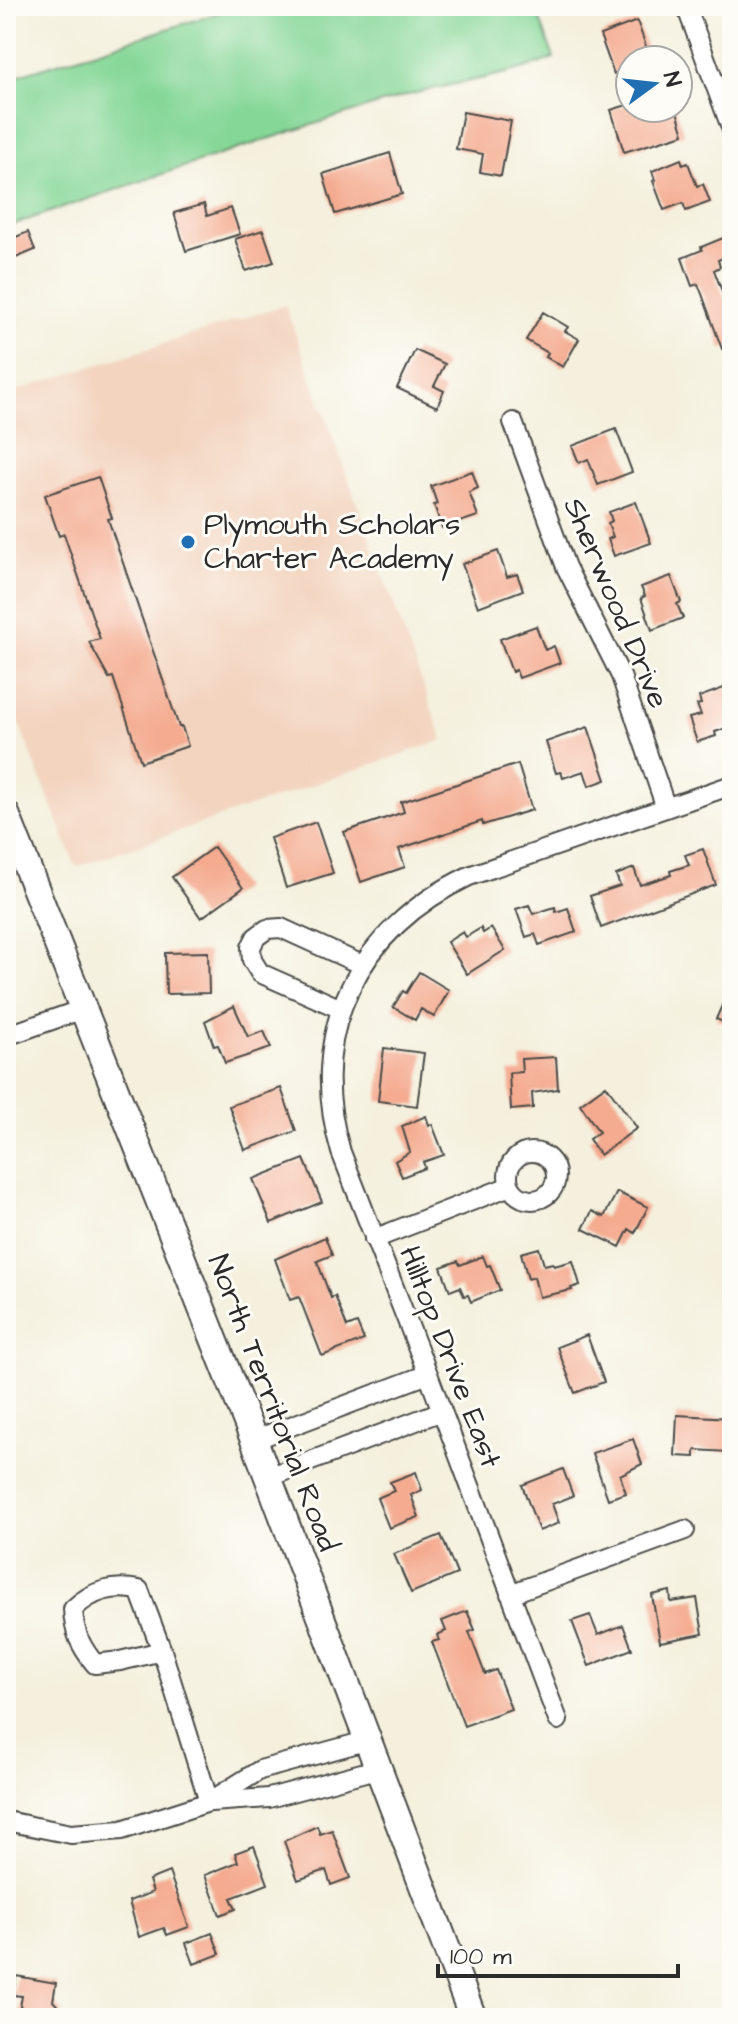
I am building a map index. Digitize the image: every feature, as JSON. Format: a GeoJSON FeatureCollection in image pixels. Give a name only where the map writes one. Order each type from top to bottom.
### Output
{"type":"FeatureCollection","features":[{"type":"Feature","properties":{"kind":"main road","name":"North Territorial Road"},"geometry":{"type":"LineString","coordinates":[[6,814],[14,856],[83,1009],[269,1477],[473,2018]]}},
{"type":"Feature","properties":{"kind":"street"},"geometry":{"type":"LineString","coordinates":[[686,6],[732,130]]}},
{"type":"Feature","properties":{"kind":"street","name":"Sherwood Drive"},"geometry":{"type":"LineString","coordinates":[[513,422],[570,576],[621,676],[666,808]]}},
{"type":"Feature","properties":{"kind":"street","name":"Hilltop Drive East"},"geometry":{"type":"LineString","coordinates":[[558,1720],[341,1152],[331,1114],[330,1062],[341,1009],[362,965],[397,922],[437,891],[469,876],[732,785]]}},
{"type":"Feature","properties":{"kind":"street"},"geometry":{"type":"LineString","coordinates":[[341,1009],[260,973],[252,960],[251,947],[256,937],[267,929],[281,928],[362,965]]}},
{"type":"Feature","properties":{"kind":"street"},"geometry":{"type":"LineString","coordinates":[[6,1036],[83,1009]]}},
{"type":"Feature","properties":{"kind":"street"},"geometry":{"type":"LineString","coordinates":[[374,1239],[510,1186]]}},
{"type":"Feature","properties":{"kind":"street"},"geometry":{"type":"LineString","coordinates":[[254,1440],[428,1374]]}},
{"type":"Feature","properties":{"kind":"street"},"geometry":{"type":"LineString","coordinates":[[269,1477],[442,1411]]}},
{"type":"Feature","properties":{"kind":"street"},"geometry":{"type":"LineString","coordinates":[[510,1594],[685,1530]]}},
{"type":"Feature","properties":{"kind":"street"},"geometry":{"type":"LineString","coordinates":[[162,1651],[95,1664],[81,1646],[73,1609],[84,1598],[118,1586],[139,1590],[162,1651],[209,1802]]}},
{"type":"Feature","properties":{"kind":"street"},"geometry":{"type":"LineString","coordinates":[[209,1802],[260,1770],[369,1740]]}},
{"type":"Feature","properties":{"kind":"street"},"geometry":{"type":"LineString","coordinates":[[6,1821],[55,1832],[92,1834],[122,1830],[209,1802],[269,1798],[380,1768]]}},
{"type":"Feature","properties":{"kind":"shaded area","name":"Plymouth Scholars Charter Academy"},"geometry":{"type":"Polygon","coordinates":[[[285,305],[443,740],[76,867],[6,691],[6,394],[285,305]]]}},
{"type":"Feature","properties":{"kind":"green space"},"geometry":{"type":"Polygon","coordinates":[[[241,6],[535,6],[554,58],[515,71],[395,99],[6,227],[6,79],[241,6]]]}},
{"type":"Feature","properties":{"kind":"building"},"geometry":{"type":"Polygon","coordinates":[[[637,21],[645,44],[614,44],[614,74],[600,35],[637,21]]]}},
{"type":"Feature","properties":{"kind":"building"},"geometry":{"type":"Polygon","coordinates":[[[463,112],[511,121],[501,176],[480,172],[483,154],[456,149],[463,112]]]}},
{"type":"Feature","properties":{"kind":"building"},"geometry":{"type":"Polygon","coordinates":[[[615,124],[681,124],[684,134],[624,152],[615,124]]]}},
{"type":"Feature","properties":{"kind":"building"},"geometry":{"type":"Polygon","coordinates":[[[390,153],[402,194],[335,214],[323,174],[390,153]]]}},
{"type":"Feature","properties":{"kind":"building"},"geometry":{"type":"Polygon","coordinates":[[[681,159],[683,165],[688,163],[697,186],[703,184],[710,202],[686,211],[683,203],[664,210],[652,171],[681,159]]]}},
{"type":"Feature","properties":{"kind":"building"},"geometry":{"type":"Polygon","coordinates":[[[204,204],[207,216],[231,208],[240,234],[186,251],[174,213],[204,204]]]}},
{"type":"Feature","properties":{"kind":"building"},"geometry":{"type":"Polygon","coordinates":[[[263,230],[274,262],[246,271],[235,239],[263,230]]]}},
{"type":"Feature","properties":{"kind":"building"},"geometry":{"type":"Polygon","coordinates":[[[28,232],[35,250],[6,262],[6,241],[28,232]]]}},
{"type":"Feature","properties":{"kind":"building"},"geometry":{"type":"Polygon","coordinates":[[[723,238],[730,255],[718,260],[720,267],[714,270],[726,302],[732,300],[732,346],[722,349],[698,284],[692,286],[682,258],[723,238]]]}},
{"type":"Feature","properties":{"kind":"building"},"geometry":{"type":"Polygon","coordinates":[[[543,312],[568,327],[565,331],[579,339],[563,367],[546,357],[548,353],[526,340],[543,312]]]}},
{"type":"Feature","properties":{"kind":"building"},"geometry":{"type":"Polygon","coordinates":[[[415,350],[445,364],[434,386],[444,391],[437,407],[397,388],[415,350]]]}},
{"type":"Feature","properties":{"kind":"building"},"geometry":{"type":"Polygon","coordinates":[[[616,429],[632,472],[598,485],[588,459],[579,463],[572,446],[616,429]]]}},
{"type":"Feature","properties":{"kind":"building"},"geometry":{"type":"Polygon","coordinates":[[[472,471],[478,488],[469,492],[478,516],[442,528],[431,486],[472,471]]]}},
{"type":"Feature","properties":{"kind":"building"},"geometry":{"type":"Polygon","coordinates":[[[98,477],[112,518],[108,519],[188,746],[141,762],[113,677],[109,678],[89,642],[100,639],[64,534],[59,536],[45,495],[98,477]]]}},
{"type":"Feature","properties":{"kind":"building"},"geometry":{"type":"Polygon","coordinates":[[[636,502],[651,543],[614,556],[608,539],[613,537],[608,523],[612,521],[609,512],[636,502]]]}},
{"type":"Feature","properties":{"kind":"building"},"geometry":{"type":"Polygon","coordinates":[[[498,551],[507,577],[517,574],[523,590],[478,607],[462,564],[498,551]]]}},
{"type":"Feature","properties":{"kind":"building"},"geometry":{"type":"Polygon","coordinates":[[[671,576],[681,602],[677,604],[683,618],[652,630],[641,598],[645,596],[641,587],[671,576]]]}},
{"type":"Feature","properties":{"kind":"building"},"geometry":{"type":"Polygon","coordinates":[[[536,626],[545,650],[554,646],[560,663],[519,678],[516,670],[512,672],[500,639],[536,626]]]}},
{"type":"Feature","properties":{"kind":"building"},"geometry":{"type":"Polygon","coordinates":[[[729,686],[732,726],[715,732],[716,736],[697,742],[689,718],[701,715],[697,705],[701,704],[699,697],[729,686]]]}},
{"type":"Feature","properties":{"kind":"building"},"geometry":{"type":"Polygon","coordinates":[[[588,727],[606,780],[589,786],[584,771],[563,778],[561,772],[556,773],[546,742],[588,727]]]}},
{"type":"Feature","properties":{"kind":"building"},"geometry":{"type":"Polygon","coordinates":[[[518,764],[532,810],[483,825],[482,821],[399,849],[405,867],[361,882],[344,832],[404,812],[401,802],[518,764]]]}},
{"type":"Feature","properties":{"kind":"building"},"geometry":{"type":"Polygon","coordinates":[[[316,822],[333,873],[286,888],[270,838],[316,822]]]}},
{"type":"Feature","properties":{"kind":"building"},"geometry":{"type":"Polygon","coordinates":[[[214,847],[243,888],[201,918],[172,877],[214,847]]]}},
{"type":"Feature","properties":{"kind":"building"},"geometry":{"type":"Polygon","coordinates":[[[703,849],[716,885],[601,928],[590,896],[620,886],[616,875],[634,868],[640,885],[671,875],[670,871],[689,865],[685,855],[703,849]]]}},
{"type":"Feature","properties":{"kind":"building"},"geometry":{"type":"Polygon","coordinates":[[[529,905],[533,914],[555,907],[556,912],[568,908],[576,932],[539,945],[535,934],[526,937],[516,909],[529,905]]]}},
{"type":"Feature","properties":{"kind":"building"},"geometry":{"type":"Polygon","coordinates":[[[481,928],[483,933],[491,928],[505,950],[467,974],[447,942],[463,932],[466,937],[481,928]]]}},
{"type":"Feature","properties":{"kind":"building"},"geometry":{"type":"Polygon","coordinates":[[[208,952],[209,993],[166,994],[165,953],[208,952]]]}},
{"type":"Feature","properties":{"kind":"building"},"geometry":{"type":"Polygon","coordinates":[[[419,972],[449,990],[434,1017],[421,1009],[415,1020],[393,1007],[419,972]]]}},
{"type":"Feature","properties":{"kind":"building"},"geometry":{"type":"Polygon","coordinates":[[[732,983],[732,1026],[716,1019],[732,983]]]}},
{"type":"Feature","properties":{"kind":"building"},"geometry":{"type":"Polygon","coordinates":[[[234,1006],[248,1037],[264,1031],[271,1048],[225,1063],[218,1045],[214,1046],[205,1021],[234,1006]]]}},
{"type":"Feature","properties":{"kind":"building"},"geometry":{"type":"Polygon","coordinates":[[[384,1048],[424,1053],[417,1106],[378,1101],[384,1048]]]}},
{"type":"Feature","properties":{"kind":"building"},"geometry":{"type":"Polygon","coordinates":[[[556,1057],[558,1089],[532,1093],[533,1108],[511,1110],[509,1073],[522,1072],[521,1059],[556,1057]]]}},
{"type":"Feature","properties":{"kind":"building"},"geometry":{"type":"Polygon","coordinates":[[[606,1085],[637,1128],[600,1155],[589,1139],[599,1132],[580,1104],[606,1085]]]}},
{"type":"Feature","properties":{"kind":"building"},"geometry":{"type":"Polygon","coordinates":[[[281,1088],[296,1131],[245,1150],[229,1106],[281,1088]]]}},
{"type":"Feature","properties":{"kind":"building"},"geometry":{"type":"Polygon","coordinates":[[[426,1116],[444,1155],[423,1162],[425,1168],[402,1177],[395,1161],[410,1152],[402,1126],[426,1116]]]}},
{"type":"Feature","properties":{"kind":"building"},"geometry":{"type":"Polygon","coordinates":[[[304,1159],[322,1202],[271,1223],[253,1179],[304,1159]]]}},
{"type":"Feature","properties":{"kind":"building"},"geometry":{"type":"Polygon","coordinates":[[[617,1192],[648,1207],[635,1233],[629,1229],[620,1247],[583,1229],[592,1211],[604,1217],[617,1192]]]}},
{"type":"Feature","properties":{"kind":"building"},"geometry":{"type":"Polygon","coordinates":[[[325,1237],[332,1255],[317,1261],[331,1298],[335,1296],[347,1327],[357,1323],[364,1340],[322,1356],[299,1297],[290,1300],[275,1259],[325,1237]]]}},
{"type":"Feature","properties":{"kind":"building"},"geometry":{"type":"Polygon","coordinates":[[[539,1248],[544,1265],[573,1261],[580,1285],[572,1290],[539,1297],[534,1277],[528,1279],[521,1253],[539,1248]]]}},
{"type":"Feature","properties":{"kind":"building"},"geometry":{"type":"Polygon","coordinates":[[[483,1256],[500,1290],[471,1302],[460,1287],[450,1291],[441,1267],[458,1261],[460,1265],[483,1256]]]}},
{"type":"Feature","properties":{"kind":"building"},"geometry":{"type":"Polygon","coordinates":[[[587,1335],[604,1382],[575,1393],[557,1347],[587,1335]]]}},
{"type":"Feature","properties":{"kind":"building"},"geometry":{"type":"Polygon","coordinates":[[[677,1415],[731,1418],[729,1452],[695,1450],[695,1457],[675,1456],[677,1415]]]}},
{"type":"Feature","properties":{"kind":"building"},"geometry":{"type":"Polygon","coordinates":[[[633,1439],[642,1464],[620,1475],[626,1493],[608,1499],[592,1453],[633,1439]]]}},
{"type":"Feature","properties":{"kind":"building"},"geometry":{"type":"Polygon","coordinates":[[[563,1469],[573,1496],[552,1504],[559,1523],[539,1531],[522,1485],[563,1469]]]}},
{"type":"Feature","properties":{"kind":"building"},"geometry":{"type":"Polygon","coordinates":[[[416,1472],[422,1490],[411,1495],[419,1517],[389,1528],[377,1498],[394,1491],[390,1482],[416,1472]]]}},
{"type":"Feature","properties":{"kind":"building"},"geometry":{"type":"Polygon","coordinates":[[[441,1535],[457,1574],[411,1593],[394,1554],[441,1535]]]}},
{"type":"Feature","properties":{"kind":"building"},"geometry":{"type":"Polygon","coordinates":[[[670,1591],[671,1602],[697,1598],[703,1634],[660,1642],[652,1595],[670,1591]]]}},
{"type":"Feature","properties":{"kind":"building"},"geometry":{"type":"Polygon","coordinates":[[[467,1611],[475,1630],[469,1632],[485,1674],[496,1670],[511,1709],[464,1726],[432,1642],[439,1640],[437,1635],[446,1631],[442,1621],[467,1611]]]}},
{"type":"Feature","properties":{"kind":"building"},"geometry":{"type":"Polygon","coordinates":[[[590,1615],[598,1635],[623,1625],[632,1649],[589,1666],[572,1621],[590,1615]]]}},
{"type":"Feature","properties":{"kind":"building"},"geometry":{"type":"Polygon","coordinates":[[[317,1826],[320,1834],[332,1830],[350,1878],[331,1885],[326,1870],[298,1880],[284,1841],[317,1826]]]}},
{"type":"Feature","properties":{"kind":"building"},"geometry":{"type":"Polygon","coordinates":[[[254,1846],[268,1884],[231,1898],[236,1909],[220,1915],[205,1875],[238,1862],[235,1853],[254,1846]]]}},
{"type":"Feature","properties":{"kind":"building"},"geometry":{"type":"Polygon","coordinates":[[[169,1872],[189,1927],[167,1935],[164,1928],[139,1937],[129,1901],[153,1892],[149,1880],[169,1872]]]}},
{"type":"Feature","properties":{"kind":"building"},"geometry":{"type":"Polygon","coordinates":[[[212,1933],[220,1954],[194,1964],[186,1943],[212,1933]]]}},
{"type":"Feature","properties":{"kind":"building"},"geometry":{"type":"Polygon","coordinates":[[[16,1976],[56,1983],[53,2001],[63,2012],[59,2016],[18,2018],[22,1996],[13,1995],[16,1976]]]}},
{"type":"Feature","properties":{"kind":"place","name":"Plymouth Scholars Charter Academy"},"geometry":{"type":"Point","coordinates":[188,542]}}]}
